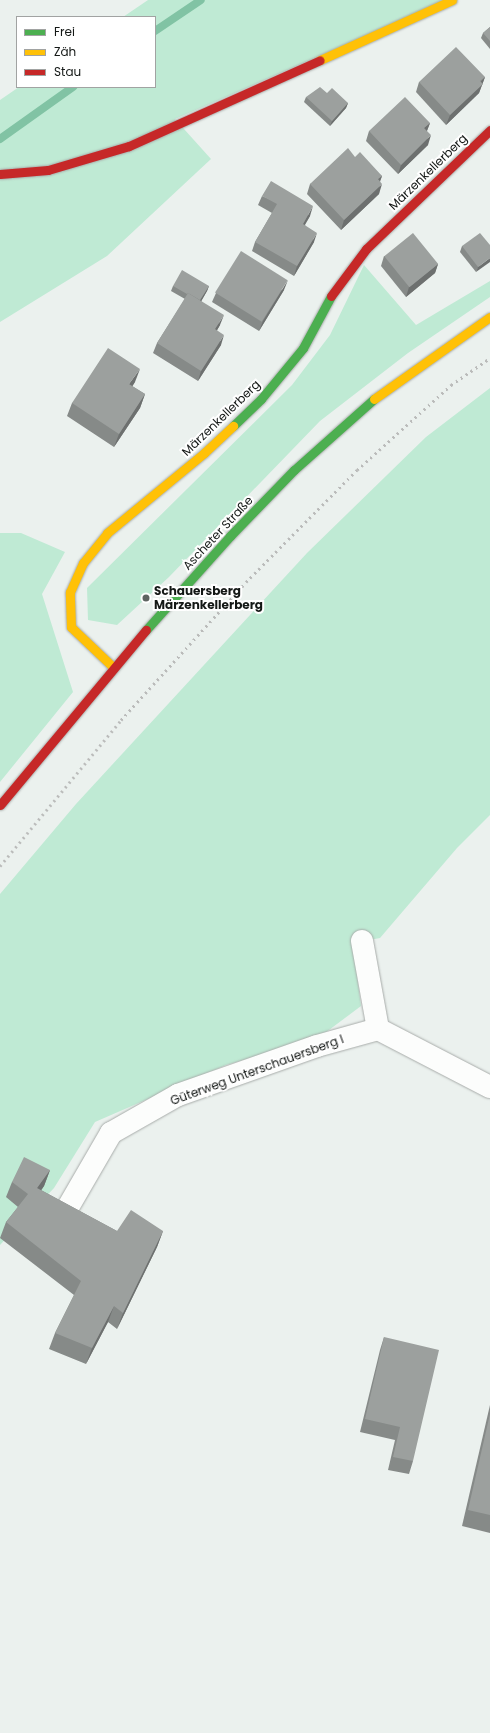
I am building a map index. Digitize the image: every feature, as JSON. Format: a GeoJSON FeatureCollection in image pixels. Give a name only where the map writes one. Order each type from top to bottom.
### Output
{"type":"FeatureCollection","features":[{"type":"Feature","properties":{"kind":"street"},"geometry":{"type":"LineString","coordinates":[[1,174],[48,170],[129,146],[452,0]]}},
{"type":"Feature","properties":{"kind":"street","name":"Märzenkellerberg"},"geometry":{"type":"LineString","coordinates":[[113,667],[71,627],[70,592],[83,563],[107,533],[204,453],[261,399],[303,348],[338,284],[366,249],[490,130]]}},
{"type":"Feature","properties":{"kind":"street","name":"Ascheter Straße"},"geometry":{"type":"LineString","coordinates":[[0,805],[113,667],[230,536],[294,470],[346,421],[393,383],[490,317]]}},
{"type":"Feature","properties":{"kind":"street"},"geometry":{"type":"LineString","coordinates":[[362,941],[386,1032],[490,1087]]}},
{"type":"Feature","properties":{"kind":"street","name":"Güterweg Unterschauersberg I"},"geometry":{"type":"LineString","coordinates":[[67,1209],[111,1133],[178,1095],[317,1046],[386,1032]]}},
{"type":"Feature","properties":{"kind":"green space"},"geometry":{"type":"Polygon","coordinates":[[[148,0],[448,0],[175,119],[211,159],[107,256],[0,322],[0,100],[18,88],[156,88],[156,16],[124,16],[148,0]]]}},
{"type":"Feature","properties":{"kind":"green space"},"geometry":{"type":"Polygon","coordinates":[[[364,265],[416,325],[490,281],[490,297],[408,353],[320,421],[169,577],[117,625],[88,620],[87,588],[292,385],[330,335],[364,265]]]}},
{"type":"Feature","properties":{"kind":"green space"},"geometry":{"type":"Polygon","coordinates":[[[490,388],[490,815],[457,848],[380,938],[353,943],[361,1006],[317,1039],[226,1065],[95,1122],[54,1188],[0,1245],[0,894],[76,804],[307,553],[426,437],[490,388]]]}},
{"type":"Feature","properties":{"kind":"green space"},"geometry":{"type":"Polygon","coordinates":[[[0,533],[21,533],[65,552],[42,594],[73,692],[0,782],[0,533]]]}},
{"type":"Feature","properties":{"kind":"building"},"geometry":{"type":"Polygon","coordinates":[[[490,27],[490,41],[483,33],[490,27]]]}},
{"type":"Feature","properties":{"kind":"building"},"geometry":{"type":"Polygon","coordinates":[[[456,47],[485,77],[480,81],[483,84],[450,115],[419,82],[456,47]]]}},
{"type":"Feature","properties":{"kind":"building"},"geometry":{"type":"Polygon","coordinates":[[[320,87],[327,93],[332,88],[348,103],[332,121],[306,97],[320,87]]]}},
{"type":"Feature","properties":{"kind":"building"},"geometry":{"type":"Polygon","coordinates":[[[405,97],[430,123],[424,128],[431,135],[401,165],[369,131],[405,97]]]}},
{"type":"Feature","properties":{"kind":"building"},"geometry":{"type":"Polygon","coordinates":[[[348,148],[355,157],[360,152],[382,176],[378,179],[382,184],[344,220],[310,184],[348,148]]]}},
{"type":"Feature","properties":{"kind":"building"},"geometry":{"type":"Polygon","coordinates":[[[271,181],[313,206],[303,224],[317,233],[297,266],[255,242],[277,204],[262,196],[271,181]]]}},
{"type":"Feature","properties":{"kind":"building"},"geometry":{"type":"Polygon","coordinates":[[[413,233],[438,264],[409,287],[384,256],[413,233]]]}},
{"type":"Feature","properties":{"kind":"building"},"geometry":{"type":"Polygon","coordinates":[[[480,233],[490,245],[490,258],[478,267],[462,246],[480,233]]]}},
{"type":"Feature","properties":{"kind":"building"},"geometry":{"type":"Polygon","coordinates":[[[241,251],[288,280],[262,322],[215,293],[241,251]]]}},
{"type":"Feature","properties":{"kind":"building"},"geometry":{"type":"Polygon","coordinates":[[[182,270],[209,286],[200,300],[173,286],[182,270]]]}},
{"type":"Feature","properties":{"kind":"building"},"geometry":{"type":"Polygon","coordinates":[[[188,293],[224,315],[215,329],[224,335],[201,371],[157,343],[188,293]]]}},
{"type":"Feature","properties":{"kind":"building"},"geometry":{"type":"Polygon","coordinates":[[[108,348],[140,369],[129,384],[145,394],[119,434],[72,403],[108,348]]]}},
{"type":"Feature","properties":{"kind":"building"},"geometry":{"type":"Polygon","coordinates":[[[24,1157],[50,1170],[37,1188],[117,1231],[131,1210],[163,1231],[123,1313],[114,1306],[92,1348],[55,1333],[81,1281],[6,1222],[28,1194],[12,1182],[24,1157]]]}},
{"type":"Feature","properties":{"kind":"building"},"geometry":{"type":"Polygon","coordinates":[[[384,1337],[439,1350],[413,1461],[393,1457],[400,1427],[365,1419],[384,1337]]]}},
{"type":"Feature","properties":{"kind":"building"},"geometry":{"type":"Polygon","coordinates":[[[490,1414],[490,1515],[468,1510],[490,1414]]]}},
{"type":"Feature","properties":{"kind":"waterway"},"geometry":{"type":"LineString","coordinates":[[156,30],[201,0]]}},
{"type":"Feature","properties":{"kind":"waterway"},"geometry":{"type":"LineString","coordinates":[[0,139],[72,88]]}},
{"type":"Feature","properties":{"kind":"railway"},"geometry":{"type":"LineString","coordinates":[[0,866],[121,720],[246,582],[357,470],[451,385],[490,358]]}},
{"type":"Feature","properties":{"kind":"traffic: fast"},"geometry":{"type":"LineString","coordinates":[[233,426],[261,399],[303,348],[331,296]]}},
{"type":"Feature","properties":{"kind":"traffic: fast"},"geometry":{"type":"LineString","coordinates":[[146,630],[230,536],[294,470],[374,399]]}},
{"type":"Feature","properties":{"kind":"traffic: slow"},"geometry":{"type":"LineString","coordinates":[[320,60],[452,0]]}},
{"type":"Feature","properties":{"kind":"traffic: slow"},"geometry":{"type":"LineString","coordinates":[[374,399],[490,317]]}},
{"type":"Feature","properties":{"kind":"traffic: slow"},"geometry":{"type":"LineString","coordinates":[[113,667],[71,627],[70,592],[83,563],[107,533],[204,453],[233,426]]}},
{"type":"Feature","properties":{"kind":"traffic: jam"},"geometry":{"type":"LineString","coordinates":[[0,174],[48,170],[129,146],[320,60]]}},
{"type":"Feature","properties":{"kind":"traffic: jam"},"geometry":{"type":"LineString","coordinates":[[331,296],[366,249],[490,130]]}},
{"type":"Feature","properties":{"kind":"traffic: jam"},"geometry":{"type":"LineString","coordinates":[[0,805],[146,630]]}},
{"type":"Feature","properties":{"kind":"place","name":"Schauersberg Märzenkellerberg"},"geometry":{"type":"Point","coordinates":[146,598]}}]}
